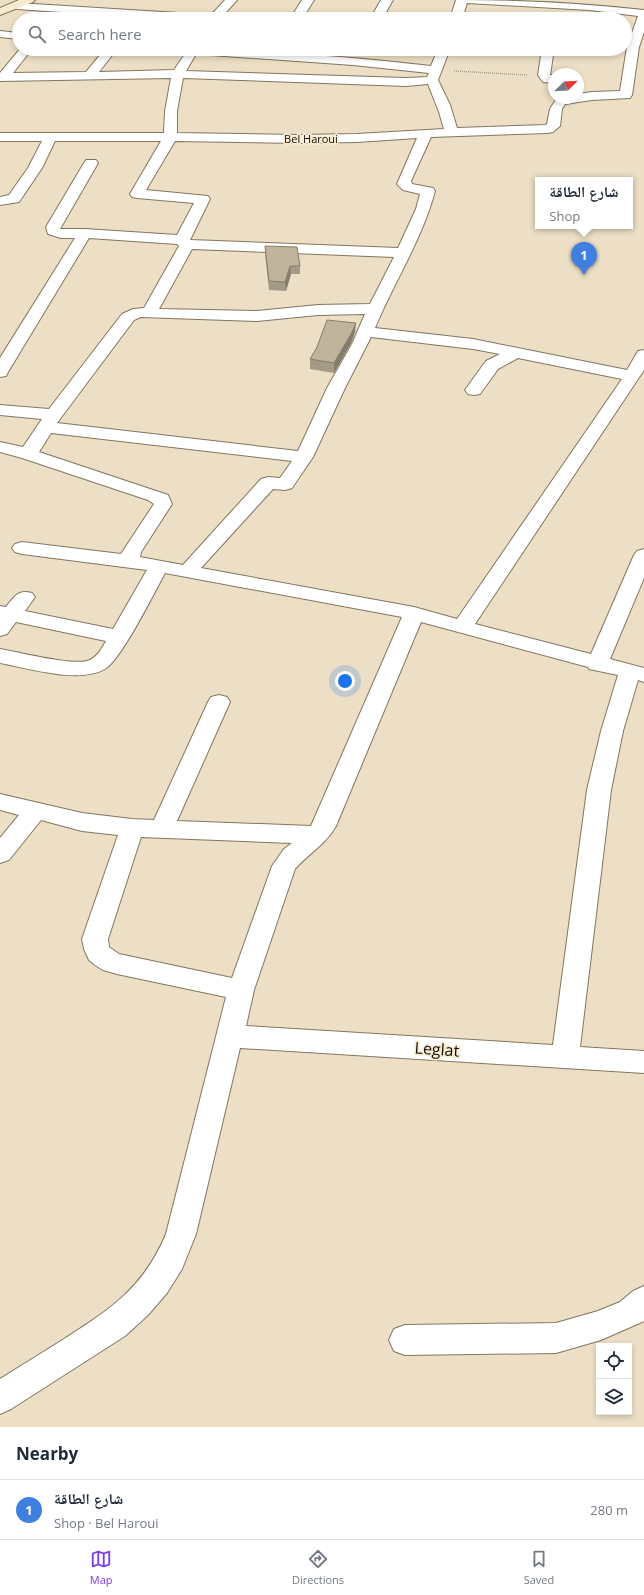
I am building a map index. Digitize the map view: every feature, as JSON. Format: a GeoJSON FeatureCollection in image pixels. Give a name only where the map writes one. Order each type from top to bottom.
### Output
{"type":"FeatureCollection","features":[{"type":"Feature","properties":{"kind":"street"},"geometry":{"type":"LineString","coordinates":[[0,12],[29,0]]}},
{"type":"Feature","properties":{"kind":"street"},"geometry":{"type":"LineString","coordinates":[[220,12],[231,0]]}},
{"type":"Feature","properties":{"kind":"street"},"geometry":{"type":"LineString","coordinates":[[300,12],[308,0]]}},
{"type":"Feature","properties":{"kind":"street"},"geometry":{"type":"LineString","coordinates":[[380,12],[387,0]]}},
{"type":"Feature","properties":{"kind":"street"},"geometry":{"type":"LineString","coordinates":[[458,12],[462,0]]}},
{"type":"Feature","properties":{"kind":"street"},"geometry":{"type":"LineString","coordinates":[[466,0],[558,10],[601,12]]}},
{"type":"Feature","properties":{"kind":"street"},"geometry":{"type":"LineString","coordinates":[[143,12],[149,4]]}},
{"type":"Feature","properties":{"kind":"street"},"geometry":{"type":"LineString","coordinates":[[17,6],[93,12]]}},
{"type":"Feature","properties":{"kind":"street"},"geometry":{"type":"LineString","coordinates":[[62,12],[65,9]]}},
{"type":"Feature","properties":{"kind":"street"},"geometry":{"type":"LineString","coordinates":[[632,13],[644,14],[634,47]]}},
{"type":"Feature","properties":{"kind":"street"},"geometry":{"type":"LineString","coordinates":[[0,34],[12,35]]}},
{"type":"Feature","properties":{"kind":"street","name":"Bel Haroui"},"geometry":{"type":"LineString","coordinates":[[584,97],[626,95],[634,47]]}},
{"type":"Feature","properties":{"kind":"street"},"geometry":{"type":"LineString","coordinates":[[1,77],[20,56]]}},
{"type":"Feature","properties":{"kind":"street"},"geometry":{"type":"LineString","coordinates":[[90,75],[105,56]]}},
{"type":"Feature","properties":{"kind":"street"},"geometry":{"type":"LineString","coordinates":[[149,313],[186,246],[184,242],[203,199],[137,194],[170,137],[171,111],[178,74],[189,56]]}},
{"type":"Feature","properties":{"kind":"street"},"geometry":{"type":"LineString","coordinates":[[260,77],[273,56]]}},
{"type":"Feature","properties":{"kind":"street"},"geometry":{"type":"LineString","coordinates":[[304,56],[353,61],[434,75]]}},
{"type":"Feature","properties":{"kind":"street"},"geometry":{"type":"LineString","coordinates":[[346,84],[356,56]]}},
{"type":"Feature","properties":{"kind":"street"},"geometry":{"type":"LineString","coordinates":[[441,56],[434,75],[440,97],[450,122],[451,132]]}},
{"type":"Feature","properties":{"kind":"street"},"geometry":{"type":"LineString","coordinates":[[548,56],[549,68]]}},
{"type":"Feature","properties":{"kind":"street"},"geometry":{"type":"LineString","coordinates":[[1,77],[178,74],[260,77],[346,84],[396,82],[434,75]]}},
{"type":"Feature","properties":{"kind":"street","name":"Bel Haroui"},"geometry":{"type":"LineString","coordinates":[[0,137],[206,136],[299,139],[357,138],[426,133],[548,129],[552,128],[553,126],[556,109],[559,104]]}},
{"type":"Feature","properties":{"kind":"street"},"geometry":{"type":"LineString","coordinates":[[187,572],[268,483],[286,484],[304,457],[336,388],[360,344],[375,309],[404,253],[423,209],[428,191],[408,187],[404,184],[404,181],[426,133]]}},
{"type":"Feature","properties":{"kind":"street"},"geometry":{"type":"LineString","coordinates":[[0,201],[14,198],[35,168],[51,137]]}},
{"type":"Feature","properties":{"kind":"street"},"geometry":{"type":"LineString","coordinates":[[91,163],[53,227],[53,231],[61,234],[85,233],[184,242],[404,253]]}},
{"type":"Feature","properties":{"kind":"street"},"geometry":{"type":"LineString","coordinates":[[0,372],[85,233]]}},
{"type":"Feature","properties":{"kind":"street"},"geometry":{"type":"LineString","coordinates":[[28,454],[50,421],[128,317],[139,312],[256,316],[318,310],[375,309]]}},
{"type":"Feature","properties":{"kind":"street"},"geometry":{"type":"LineString","coordinates":[[366,332],[473,344],[632,376]]}},
{"type":"Feature","properties":{"kind":"street"},"geometry":{"type":"LineString","coordinates":[[474,390],[492,365],[515,353]]}},
{"type":"Feature","properties":{"kind":"street"},"geometry":{"type":"LineString","coordinates":[[462,627],[632,376],[644,355]]}},
{"type":"Feature","properties":{"kind":"street"},"geometry":{"type":"LineString","coordinates":[[0,410],[50,421],[304,457]]}},
{"type":"Feature","properties":{"kind":"street"},"geometry":{"type":"LineString","coordinates":[[0,447],[28,454],[161,499],[163,504],[131,552],[129,561]]}},
{"type":"Feature","properties":{"kind":"street"},"geometry":{"type":"LineString","coordinates":[[22,548],[129,561],[158,568],[414,613],[637,674],[612,731],[599,790],[565,1058]]}},
{"type":"Feature","properties":{"kind":"street"},"geometry":{"type":"LineString","coordinates":[[597,664],[644,555]]}},
{"type":"Feature","properties":{"kind":"street"},"geometry":{"type":"LineString","coordinates":[[0,656],[64,668],[86,668],[97,665],[105,659],[119,638],[158,568]]}},
{"type":"Feature","properties":{"kind":"street"},"geometry":{"type":"LineString","coordinates":[[4,619],[25,597]]}},
{"type":"Feature","properties":{"kind":"street"},"geometry":{"type":"LineString","coordinates":[[0,1398],[114,1325],[137,1305],[156,1283],[171,1259],[181,1234],[241,990],[284,866],[293,855],[324,826],[414,613]]}},
{"type":"Feature","properties":{"kind":"street"},"geometry":{"type":"LineString","coordinates":[[4,619],[119,638]]}},
{"type":"Feature","properties":{"kind":"street"},"geometry":{"type":"LineString","coordinates":[[162,830],[219,702]]}},
{"type":"Feature","properties":{"kind":"street"},"geometry":{"type":"LineString","coordinates":[[0,802],[35,812],[82,822],[132,828],[316,835]]}},
{"type":"Feature","properties":{"kind":"street"},"geometry":{"type":"LineString","coordinates":[[0,854],[35,812]]}},
{"type":"Feature","properties":{"kind":"street"},"geometry":{"type":"LineString","coordinates":[[132,828],[95,939],[97,952],[102,958],[117,964],[241,990]]}},
{"type":"Feature","properties":{"kind":"street","name":"Leglat"},"geometry":{"type":"LineString","coordinates":[[229,1036],[644,1062]]}},
{"type":"Feature","properties":{"kind":"street"},"geometry":{"type":"LineString","coordinates":[[405,1340],[556,1338],[602,1325],[631,1312],[644,1301]]}},
{"type":"Feature","properties":{"kind":"path"},"geometry":{"type":"LineString","coordinates":[[434,75],[491,74],[548,77]]}},
{"type":"Feature","properties":{"kind":"building"},"geometry":{"type":"Polygon","coordinates":[[[265,246],[297,247],[300,266],[290,266],[285,282],[269,281],[265,246]]]}},
{"type":"Feature","properties":{"kind":"building"},"geometry":{"type":"Polygon","coordinates":[[[327,320],[356,323],[334,363],[310,359],[317,347],[327,320]]]}},
{"type":"Feature","properties":{"kind":"place","name":"شارع الطاقة"},"geometry":{"type":"Point","coordinates":[584,275]}}]}
